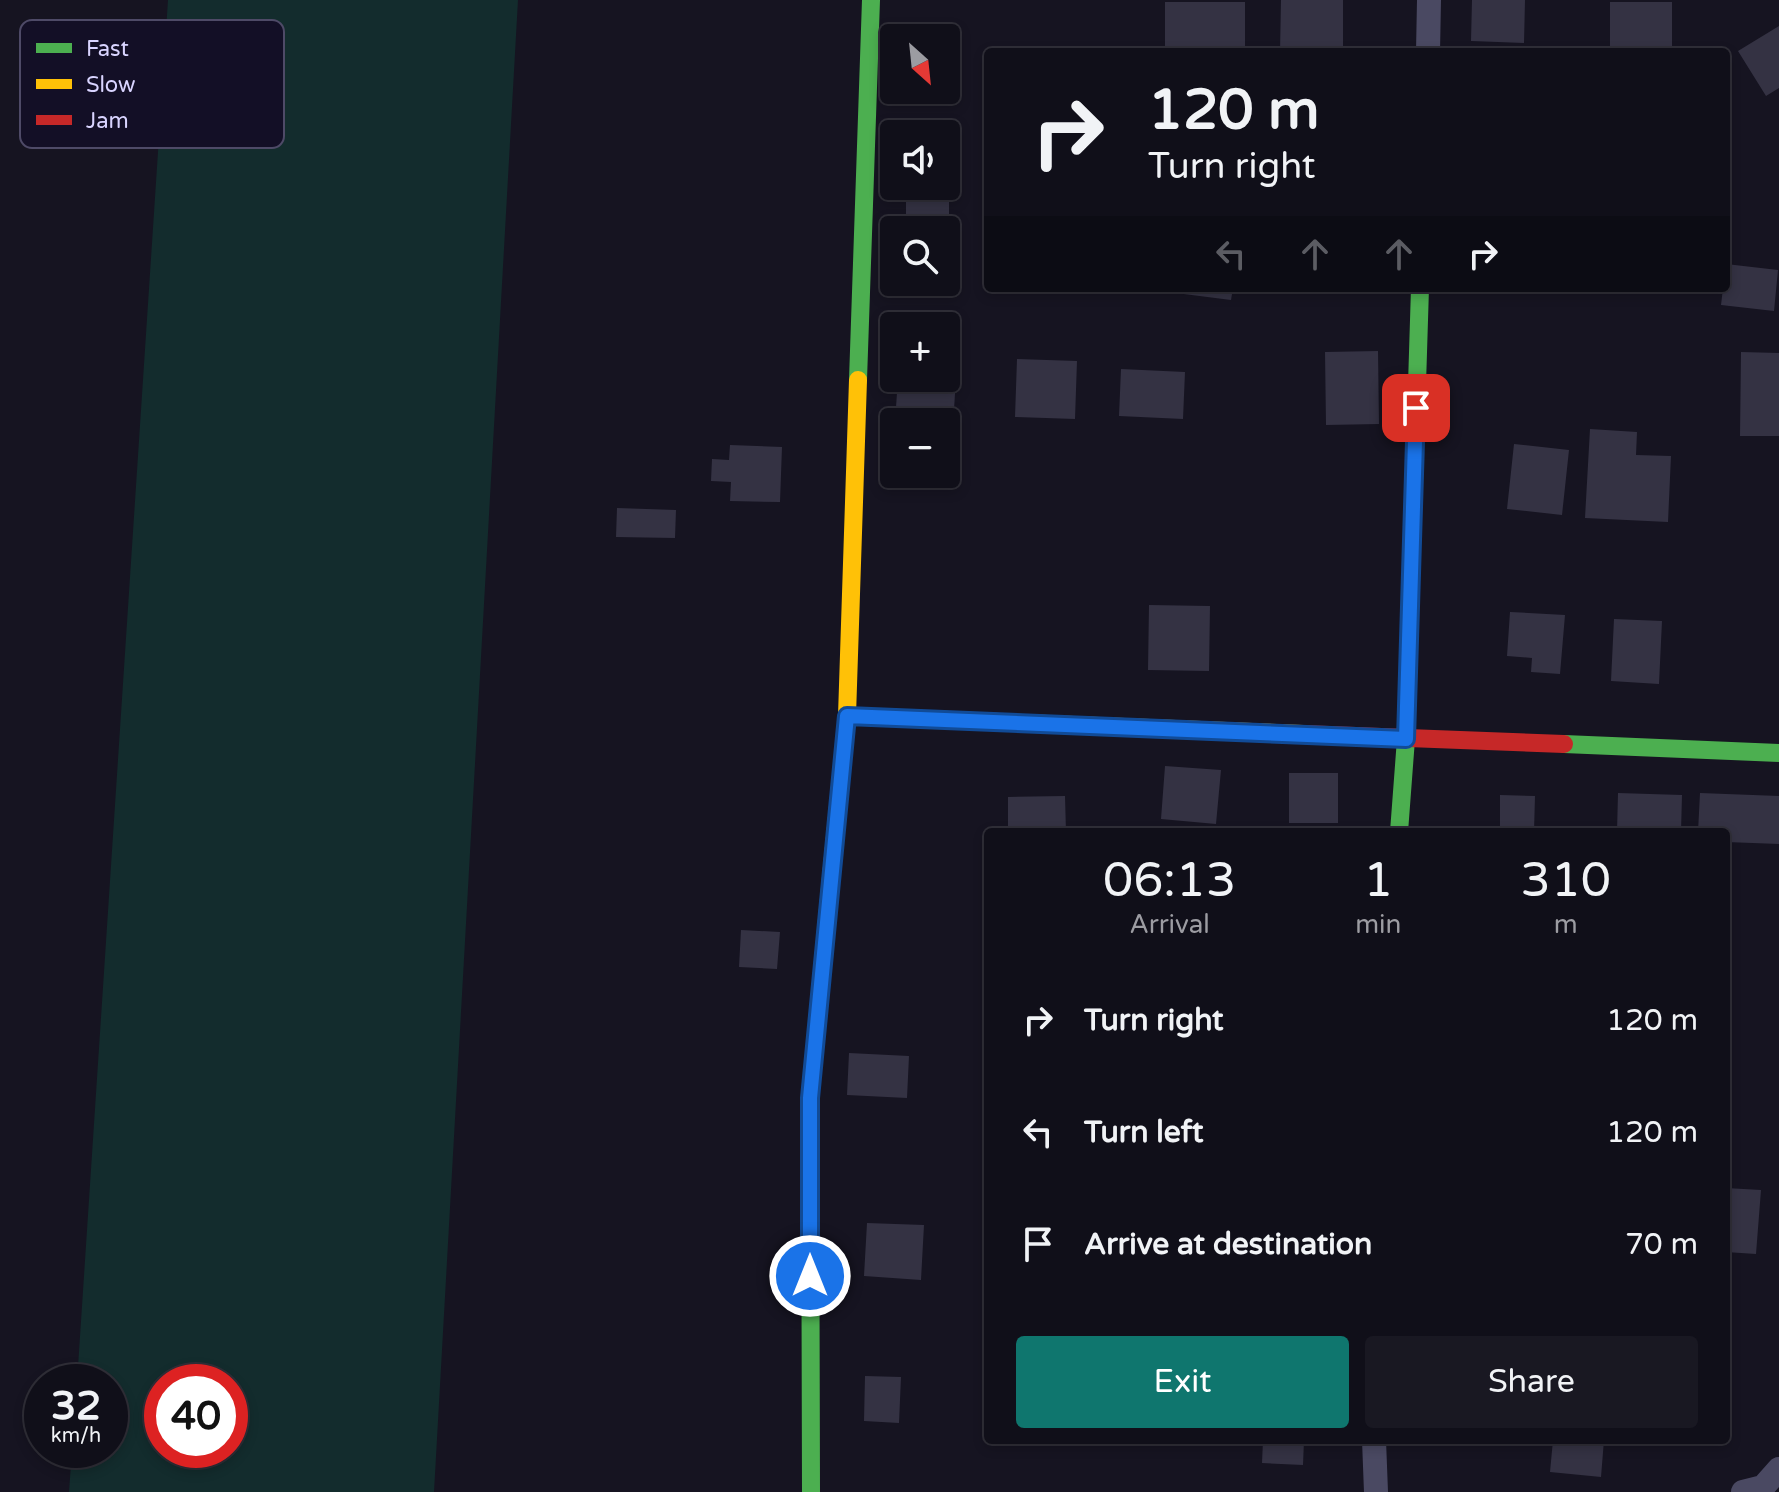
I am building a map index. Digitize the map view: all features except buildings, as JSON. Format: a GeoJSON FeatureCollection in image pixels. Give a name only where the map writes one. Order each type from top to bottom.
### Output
{"type":"FeatureCollection","features":[{"type":"Feature","properties":{"kind":"street"},"geometry":{"type":"LineString","coordinates":[[811,1492],[810,1098],[847,716],[871,0]]}},
{"type":"Feature","properties":{"kind":"street"},"geometry":{"type":"LineString","coordinates":[[1428,48],[1429,0]]}},
{"type":"Feature","properties":{"kind":"street"},"geometry":{"type":"LineString","coordinates":[[1399,828],[1406,739],[1420,292]]}},
{"type":"Feature","properties":{"kind":"street"},"geometry":{"type":"LineString","coordinates":[[847,716],[1779,753]]}},
{"type":"Feature","properties":{"kind":"street"},"geometry":{"type":"LineString","coordinates":[[1374,1444],[1376,1492]]}},
{"type":"Feature","properties":{"kind":"street"},"geometry":{"type":"LineString","coordinates":[[1743,1492],[1763,1487],[1779,1469]]}},
{"type":"Feature","properties":{"kind":"green space"},"geometry":{"type":"Polygon","coordinates":[[[168,0],[518,0],[434,1492],[69,1492],[71,1468],[128,1468],[128,1364],[78,1364],[158,148],[284,148],[284,20],[167,20],[168,0]]]}},
{"type":"Feature","properties":{"kind":"traffic: fast"},"geometry":{"type":"LineString","coordinates":[[858,380],[871,0]]}},
{"type":"Feature","properties":{"kind":"traffic: fast"},"geometry":{"type":"LineString","coordinates":[[1399,828],[1406,739],[1420,292]]}},
{"type":"Feature","properties":{"kind":"traffic: fast"},"geometry":{"type":"LineString","coordinates":[[1564,744],[1779,753]]}},
{"type":"Feature","properties":{"kind":"traffic: fast"},"geometry":{"type":"LineString","coordinates":[[811,1492],[810,1098],[831,877]]}},
{"type":"Feature","properties":{"kind":"traffic: slow"},"geometry":{"type":"LineString","coordinates":[[831,877],[847,716],[858,380]]}},
{"type":"Feature","properties":{"kind":"traffic: slow"},"geometry":{"type":"LineString","coordinates":[[847,716],[1303,734]]}},
{"type":"Feature","properties":{"kind":"traffic: jam"},"geometry":{"type":"LineString","coordinates":[[1303,734],[1564,744]]}},
{"type":"Feature","properties":{"kind":"route"},"geometry":{"type":"LineString","coordinates":[[810,1276],[810,1098],[847,716],[1406,739],[1416,408]]}}]}
